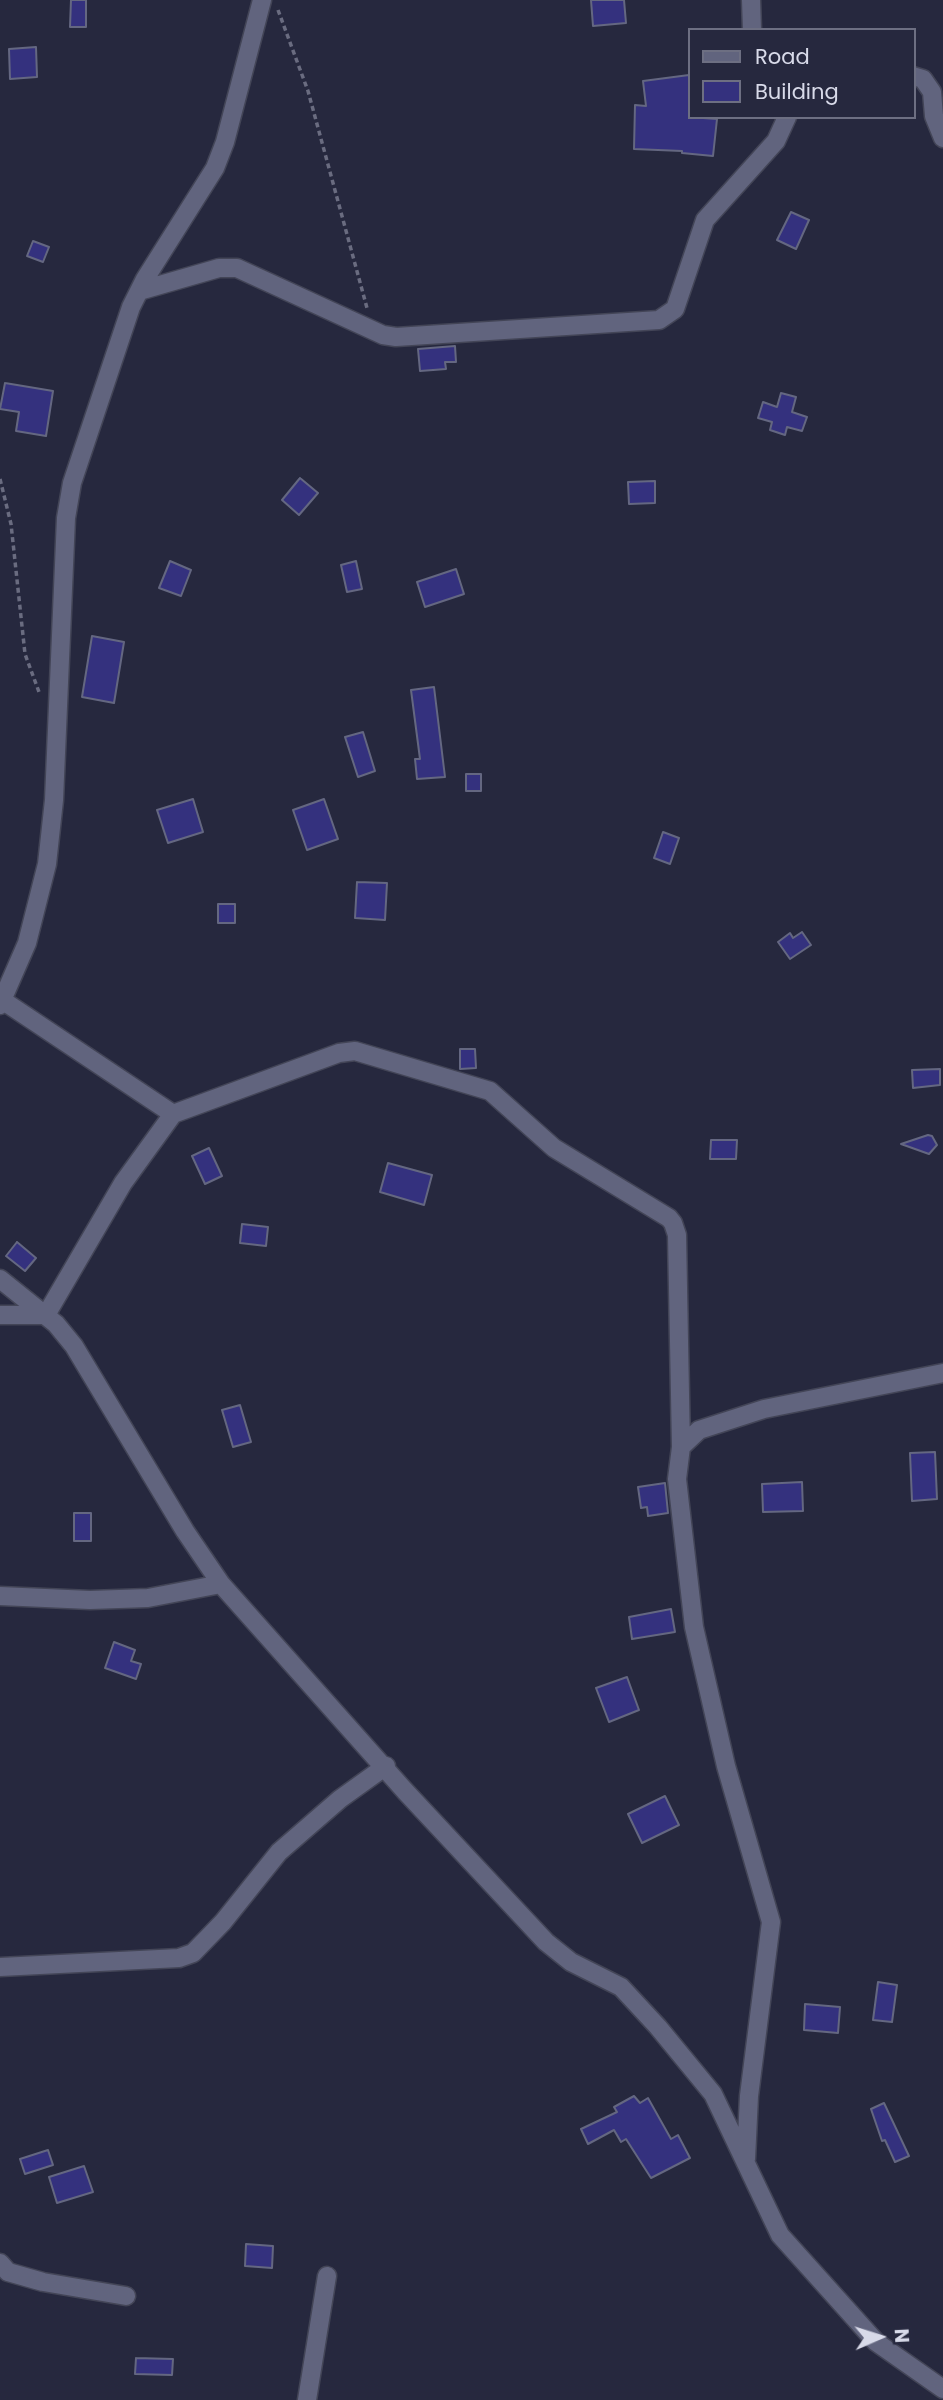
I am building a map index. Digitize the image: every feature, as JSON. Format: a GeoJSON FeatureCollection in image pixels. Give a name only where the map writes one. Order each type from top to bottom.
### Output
{"type":"FeatureCollection","features":[{"type":"Feature","properties":{"kind":"street"},"geometry":{"type":"LineString","coordinates":[[173,1114],[1,1003],[27,943],[50,841],[68,500],[139,291],[215,168],[233,120],[262,0]]}},
{"type":"Feature","properties":{"kind":"street"},"geometry":{"type":"LineString","coordinates":[[751,0],[752,28]]}},
{"type":"Feature","properties":{"kind":"street"},"geometry":{"type":"LineString","coordinates":[[915,77],[923,79],[932,92],[934,116],[943,138]]}},
{"type":"Feature","properties":{"kind":"street"},"geometry":{"type":"LineString","coordinates":[[139,291],[219,268],[237,268],[373,330],[396,337],[666,318],[675,309],[705,220],[776,141],[786,119]]}},
{"type":"Feature","properties":{"kind":"street"},"geometry":{"type":"LineString","coordinates":[[46,1315],[123,1183],[173,1114],[332,1055],[355,1051],[490,1091],[554,1148],[669,1218],[677,1235],[681,1447],[677,1479],[694,1628],[726,1766],[771,1922],[749,2096],[746,2162]]}},
{"type":"Feature","properties":{"kind":"street"},"geometry":{"type":"LineString","coordinates":[[0,1279],[46,1315],[74,1346],[185,1531],[221,1584],[546,1942],[570,1962],[621,1987],[658,2028],[713,2094],[780,2235],[876,2342],[943,2389]]}},
{"type":"Feature","properties":{"kind":"street"},"geometry":{"type":"LineString","coordinates":[[0,1315],[46,1315]]}},
{"type":"Feature","properties":{"kind":"street"},"geometry":{"type":"LineString","coordinates":[[681,1447],[699,1430],[765,1409],[943,1373]]}},
{"type":"Feature","properties":{"kind":"street"},"geometry":{"type":"LineString","coordinates":[[0,1596],[117,1600],[148,1598],[221,1584]]}},
{"type":"Feature","properties":{"kind":"street"},"geometry":{"type":"LineString","coordinates":[[0,1967],[179,1958],[193,1953],[223,1922],[279,1852],[340,1799],[386,1766]]}},
{"type":"Feature","properties":{"kind":"street"},"geometry":{"type":"LineString","coordinates":[[0,2263],[8,2272],[43,2282],[126,2296]]}},
{"type":"Feature","properties":{"kind":"street"},"geometry":{"type":"LineString","coordinates":[[307,2400],[327,2276]]}},
{"type":"Feature","properties":{"kind":"path"},"geometry":{"type":"LineString","coordinates":[[275,0],[307,91],[373,330]]}},
{"type":"Feature","properties":{"kind":"path"},"geometry":{"type":"LineString","coordinates":[[0,479],[11,524],[25,654],[39,693]]}},
{"type":"Feature","properties":{"kind":"building"},"geometry":{"type":"Polygon","coordinates":[[[71,0],[86,0],[86,27],[70,27],[71,0]]]}},
{"type":"Feature","properties":{"kind":"building"},"geometry":{"type":"Polygon","coordinates":[[[591,0],[624,0],[626,23],[593,26],[591,0]]]}},
{"type":"Feature","properties":{"kind":"building"},"geometry":{"type":"Polygon","coordinates":[[[36,47],[37,77],[10,79],[9,49],[36,47]]]}},
{"type":"Feature","properties":{"kind":"building"},"geometry":{"type":"Polygon","coordinates":[[[688,75],[688,119],[717,119],[713,156],[682,151],[634,149],[635,105],[646,106],[643,81],[688,75]]]}},
{"type":"Feature","properties":{"kind":"building"},"geometry":{"type":"Polygon","coordinates":[[[791,212],[809,220],[796,249],[777,240],[791,212]]]}},
{"type":"Feature","properties":{"kind":"building"},"geometry":{"type":"Polygon","coordinates":[[[33,241],[49,247],[43,262],[27,256],[33,241]]]}},
{"type":"Feature","properties":{"kind":"building"},"geometry":{"type":"Polygon","coordinates":[[[455,346],[456,362],[445,362],[446,369],[420,371],[418,349],[455,346]]]}},
{"type":"Feature","properties":{"kind":"building"},"geometry":{"type":"Polygon","coordinates":[[[5,383],[53,391],[46,436],[16,431],[19,412],[0,409],[5,383]]]}},
{"type":"Feature","properties":{"kind":"building"},"geometry":{"type":"Polygon","coordinates":[[[781,393],[796,397],[792,412],[807,417],[802,431],[787,427],[785,435],[770,430],[772,422],[758,418],[763,402],[777,407],[781,393]]]}},
{"type":"Feature","properties":{"kind":"building"},"geometry":{"type":"Polygon","coordinates":[[[300,478],[318,493],[299,515],[282,500],[300,478]]]}},
{"type":"Feature","properties":{"kind":"building"},"geometry":{"type":"Polygon","coordinates":[[[655,481],[655,503],[629,504],[628,482],[655,481]]]}},
{"type":"Feature","properties":{"kind":"building"},"geometry":{"type":"Polygon","coordinates":[[[170,561],[191,570],[181,596],[159,588],[170,561]]]}},
{"type":"Feature","properties":{"kind":"building"},"geometry":{"type":"Polygon","coordinates":[[[356,561],[362,589],[347,592],[341,565],[356,561]]]}},
{"type":"Feature","properties":{"kind":"building"},"geometry":{"type":"Polygon","coordinates":[[[456,569],[464,594],[425,607],[417,582],[456,569]]]}},
{"type":"Feature","properties":{"kind":"building"},"geometry":{"type":"Polygon","coordinates":[[[92,636],[124,642],[114,703],[82,697],[92,636]]]}},
{"type":"Feature","properties":{"kind":"building"},"geometry":{"type":"Polygon","coordinates":[[[434,687],[445,777],[417,779],[415,759],[420,759],[411,690],[434,687]]]}},
{"type":"Feature","properties":{"kind":"building"},"geometry":{"type":"Polygon","coordinates":[[[363,732],[375,771],[358,777],[345,737],[363,732]]]}},
{"type":"Feature","properties":{"kind":"building"},"geometry":{"type":"Polygon","coordinates":[[[466,774],[481,774],[481,791],[466,791],[466,774]]]}},
{"type":"Feature","properties":{"kind":"building"},"geometry":{"type":"Polygon","coordinates":[[[193,799],[203,832],[168,843],[157,810],[193,799]]]}},
{"type":"Feature","properties":{"kind":"building"},"geometry":{"type":"Polygon","coordinates":[[[324,799],[338,839],[307,850],[293,810],[324,799]]]}},
{"type":"Feature","properties":{"kind":"building"},"geometry":{"type":"Polygon","coordinates":[[[663,832],[679,838],[670,864],[654,858],[663,832]]]}},
{"type":"Feature","properties":{"kind":"building"},"geometry":{"type":"Polygon","coordinates":[[[357,882],[387,883],[385,920],[355,918],[357,882]]]}},
{"type":"Feature","properties":{"kind":"building"},"geometry":{"type":"Polygon","coordinates":[[[218,904],[235,904],[235,923],[218,923],[218,904]]]}},
{"type":"Feature","properties":{"kind":"building"},"geometry":{"type":"Polygon","coordinates":[[[802,932],[811,945],[790,959],[778,942],[790,933],[793,938],[802,932]]]}},
{"type":"Feature","properties":{"kind":"building"},"geometry":{"type":"Polygon","coordinates":[[[460,1049],[475,1049],[476,1068],[460,1069],[460,1049]]]}},
{"type":"Feature","properties":{"kind":"building"},"geometry":{"type":"Polygon","coordinates":[[[940,1069],[940,1085],[913,1088],[912,1070],[940,1069]]]}},
{"type":"Feature","properties":{"kind":"building"},"geometry":{"type":"Polygon","coordinates":[[[932,1136],[937,1145],[929,1154],[901,1144],[932,1136]]]}},
{"type":"Feature","properties":{"kind":"building"},"geometry":{"type":"Polygon","coordinates":[[[711,1140],[737,1140],[736,1159],[710,1159],[711,1140]]]}},
{"type":"Feature","properties":{"kind":"building"},"geometry":{"type":"Polygon","coordinates":[[[209,1148],[222,1176],[205,1184],[192,1156],[209,1148]]]}},
{"type":"Feature","properties":{"kind":"building"},"geometry":{"type":"Polygon","coordinates":[[[388,1163],[432,1175],[424,1205],[380,1192],[388,1163]]]}},
{"type":"Feature","properties":{"kind":"building"},"geometry":{"type":"Polygon","coordinates":[[[242,1224],[268,1227],[266,1246],[240,1243],[242,1224]]]}},
{"type":"Feature","properties":{"kind":"building"},"geometry":{"type":"Polygon","coordinates":[[[17,1242],[36,1258],[25,1271],[6,1256],[17,1242]]]}},
{"type":"Feature","properties":{"kind":"building"},"geometry":{"type":"Polygon","coordinates":[[[240,1405],[251,1442],[233,1447],[222,1410],[240,1405]]]}},
{"type":"Feature","properties":{"kind":"building"},"geometry":{"type":"Polygon","coordinates":[[[935,1452],[937,1499],[912,1501],[910,1453],[935,1452]]]}},
{"type":"Feature","properties":{"kind":"building"},"geometry":{"type":"Polygon","coordinates":[[[802,1482],[803,1511],[763,1512],[762,1484],[802,1482]]]}},
{"type":"Feature","properties":{"kind":"building"},"geometry":{"type":"Polygon","coordinates":[[[665,1483],[668,1513],[648,1516],[647,1507],[641,1508],[638,1487],[665,1483]]]}},
{"type":"Feature","properties":{"kind":"building"},"geometry":{"type":"Polygon","coordinates":[[[74,1513],[91,1513],[91,1541],[74,1541],[74,1513]]]}},
{"type":"Feature","properties":{"kind":"building"},"geometry":{"type":"Polygon","coordinates":[[[671,1609],[675,1632],[632,1639],[629,1617],[671,1609]]]}},
{"type":"Feature","properties":{"kind":"building"},"geometry":{"type":"Polygon","coordinates":[[[114,1642],[135,1650],[131,1661],[141,1664],[136,1679],[105,1668],[114,1642]]]}},
{"type":"Feature","properties":{"kind":"building"},"geometry":{"type":"Polygon","coordinates":[[[627,1677],[639,1710],[609,1722],[596,1688],[627,1677]]]}},
{"type":"Feature","properties":{"kind":"building"},"geometry":{"type":"Polygon","coordinates":[[[665,1796],[679,1825],[642,1843],[628,1814],[665,1796]]]}},
{"type":"Feature","properties":{"kind":"building"},"geometry":{"type":"Polygon","coordinates":[[[878,1982],[897,1985],[892,2022],[873,2020],[878,1982]]]}},
{"type":"Feature","properties":{"kind":"building"},"geometry":{"type":"Polygon","coordinates":[[[805,2004],[840,2007],[838,2033],[804,2030],[805,2004]]]}},
{"type":"Feature","properties":{"kind":"building"},"geometry":{"type":"Polygon","coordinates":[[[634,2096],[640,2103],[648,2098],[671,2139],[678,2135],[690,2158],[651,2178],[626,2139],[621,2142],[614,2130],[588,2144],[581,2129],[617,2112],[614,2107],[634,2096]]]}},
{"type":"Feature","properties":{"kind":"building"},"geometry":{"type":"Polygon","coordinates":[[[884,2103],[909,2156],[895,2162],[885,2140],[882,2141],[871,2109],[884,2103]]]}},
{"type":"Feature","properties":{"kind":"building"},"geometry":{"type":"Polygon","coordinates":[[[48,2150],[53,2165],[25,2174],[20,2159],[48,2150]]]}},
{"type":"Feature","properties":{"kind":"building"},"geometry":{"type":"Polygon","coordinates":[[[84,2166],[93,2192],[57,2203],[49,2177],[84,2166]]]}},
{"type":"Feature","properties":{"kind":"building"},"geometry":{"type":"Polygon","coordinates":[[[246,2244],[273,2246],[272,2268],[245,2266],[246,2244]]]}},
{"type":"Feature","properties":{"kind":"building"},"geometry":{"type":"Polygon","coordinates":[[[136,2358],[173,2359],[172,2375],[135,2374],[136,2358]]]}}]}
